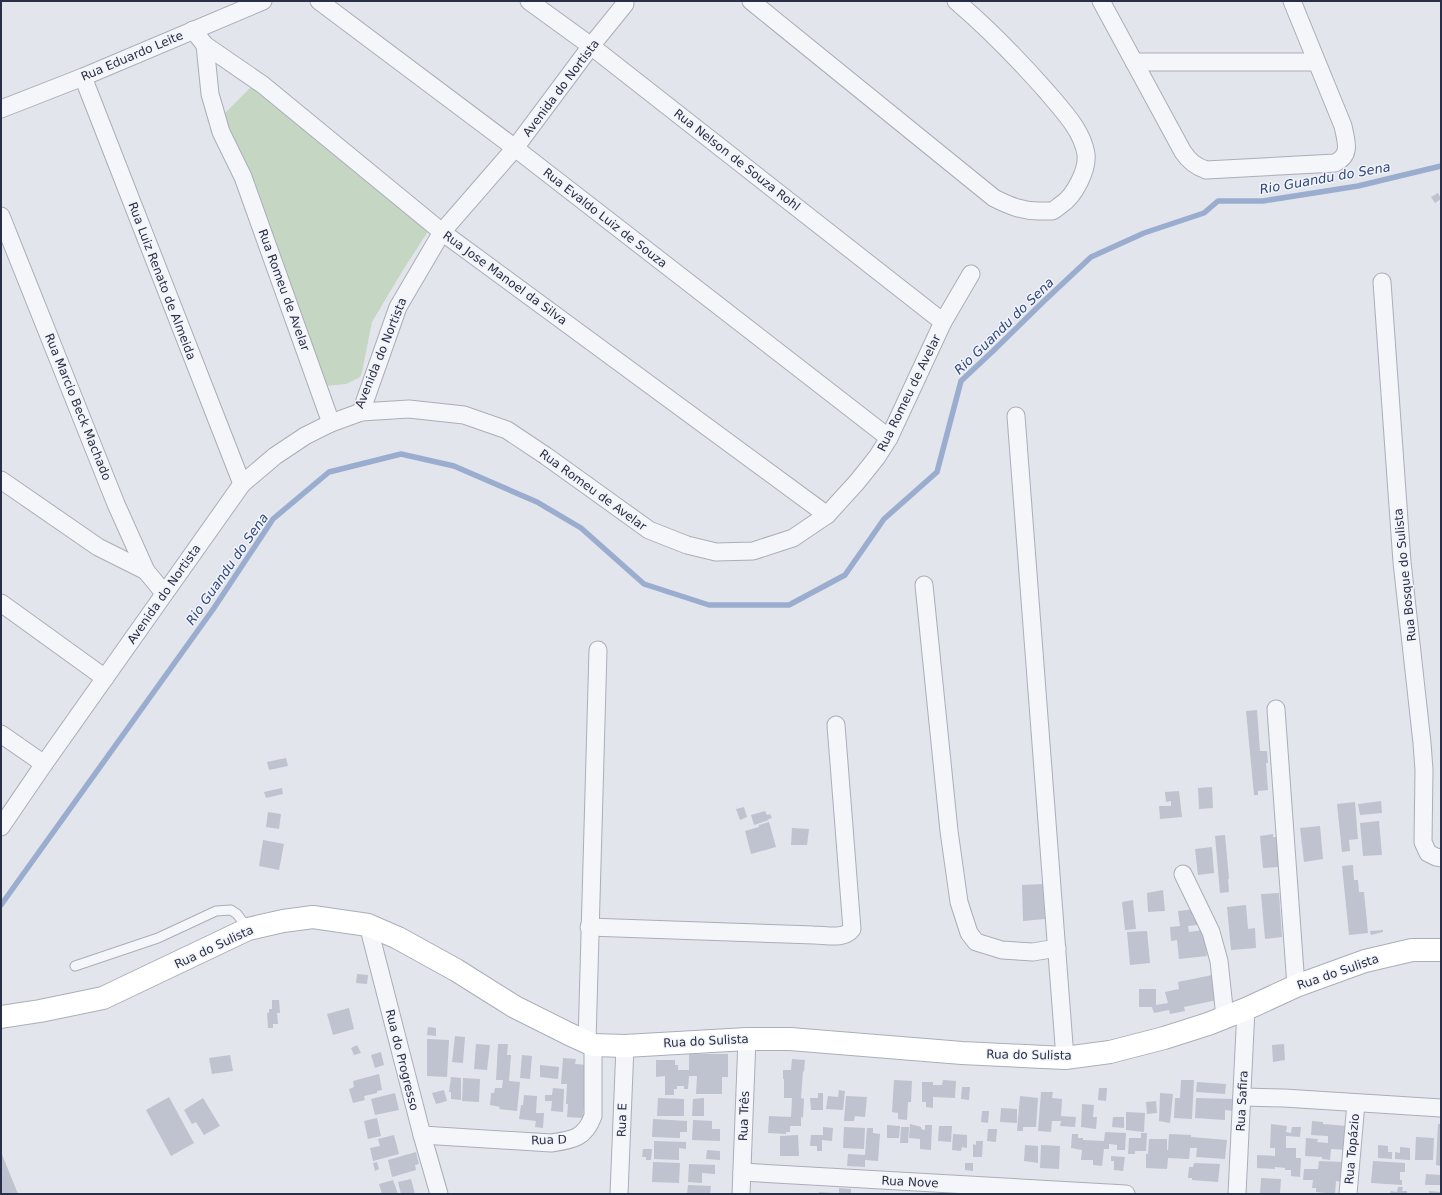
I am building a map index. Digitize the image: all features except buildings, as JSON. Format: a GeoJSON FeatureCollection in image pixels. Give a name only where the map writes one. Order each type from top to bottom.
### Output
{"type":"FeatureCollection","features":[{"type":"Feature","properties":{"kind":"street","name":"Rua Eduardo Leite"},"geometry":{"type":"LineString","coordinates":[[1,109],[83,77],[263,1]]}},
{"type":"Feature","properties":{"kind":"street","name":"Rua Evaldo Luiz de Souza"},"geometry":{"type":"LineString","coordinates":[[319,1],[515,148],[889,438]]}},
{"type":"Feature","properties":{"kind":"street","name":"Rua Nelson de Souza Rohl"},"geometry":{"type":"LineString","coordinates":[[529,1],[591,46],[943,322]]}},
{"type":"Feature","properties":{"kind":"street"},"geometry":{"type":"LineString","coordinates":[[751,1],[994,198],[1010,206],[1030,212],[1052,211],[1068,200],[1084,172],[1086,154],[1081,139],[1065,114],[1029,72],[990,30],[956,1]]}},
{"type":"Feature","properties":{"kind":"street"},"geometry":{"type":"LineString","coordinates":[[1101,1],[1183,152],[1190,162],[1197,167],[1206,170],[1335,163],[1342,159],[1347,148],[1343,126],[1292,1]]}},
{"type":"Feature","properties":{"kind":"street","name":"Avenida do Nortista"},"geometry":{"type":"LineString","coordinates":[[1,827],[242,484],[275,456],[305,436],[331,423],[360,412],[398,307],[442,232],[515,148],[591,46],[625,4]]}},
{"type":"Feature","properties":{"kind":"street","name":"Rua Jose Manoel da Silva"},"geometry":{"type":"LineString","coordinates":[[193,30],[205,45],[263,85],[442,232],[827,515]]}},
{"type":"Feature","properties":{"kind":"street","name":"Rua Romeu de Avelar"},"geometry":{"type":"LineString","coordinates":[[205,45],[210,94],[221,132],[243,177],[331,423]]}},
{"type":"Feature","properties":{"kind":"street"},"geometry":{"type":"LineString","coordinates":[[1134,62],[1316,62]]}},
{"type":"Feature","properties":{"kind":"street","name":"Rua Luiz Renato de Almeida"},"geometry":{"type":"LineString","coordinates":[[83,77],[242,484]]}},
{"type":"Feature","properties":{"kind":"street","name":"Rua Marcio Beck Machado"},"geometry":{"type":"LineString","coordinates":[[1,216],[113,496],[146,571],[164,593]]}},
{"type":"Feature","properties":{"kind":"street","name":"Rua Romeu de Avelar"},"geometry":{"type":"LineString","coordinates":[[360,412],[409,410],[464,415],[507,430],[649,530],[687,545],[716,552],[753,551],[793,538],[827,515],[877,457],[889,438],[943,322],[971,274]]}},
{"type":"Feature","properties":{"kind":"street","name":"Rua Bosque do Sulista"},"geometry":{"type":"LineString","coordinates":[[1382,282],[1402,562],[1419,707],[1423,756],[1423,842],[1428,853],[1441,858]]}},
{"type":"Feature","properties":{"kind":"street"},"geometry":{"type":"LineString","coordinates":[[1016,416],[1065,1058]]}},
{"type":"Feature","properties":{"kind":"street"},"geometry":{"type":"LineString","coordinates":[[1,480],[98,547],[146,571]]}},
{"type":"Feature","properties":{"kind":"street"},"geometry":{"type":"LineString","coordinates":[[924,585],[950,838],[959,902],[969,933],[976,942],[1002,950],[1033,952],[1057,948]]}},
{"type":"Feature","properties":{"kind":"street"},"geometry":{"type":"LineString","coordinates":[[1,603],[105,678]]}},
{"type":"Feature","properties":{"kind":"street","name":"Rua D"},"geometry":{"type":"LineString","coordinates":[[422,1135],[551,1143],[570,1141],[589,1127],[593,1116],[590,1044],[589,926],[598,650]]}},
{"type":"Feature","properties":{"kind":"street"},"geometry":{"type":"LineString","coordinates":[[1276,709],[1296,986]]}},
{"type":"Feature","properties":{"kind":"street"},"geometry":{"type":"LineString","coordinates":[[589,926],[842,936],[848,933],[852,929],[836,725]]}},
{"type":"Feature","properties":{"kind":"street"},"geometry":{"type":"LineString","coordinates":[[1,734],[44,764]]}},
{"type":"Feature","properties":{"kind":"street"},"geometry":{"type":"LineString","coordinates":[[1183,874],[1211,932],[1219,961],[1224,1017]]}},
{"type":"Feature","properties":{"kind":"street","name":"Rua do Sulista"},"geometry":{"type":"LineString","coordinates":[[1,1017],[40,1011],[103,998],[248,929],[284,921],[313,917],[368,925],[398,938],[456,970],[516,1007],[590,1044],[625,1046],[747,1039],[790,1040],[962,1053],[1065,1058],[1110,1052],[1164,1038],[1246,1009],[1296,986],[1365,960],[1412,950],[1441,950]]}},
{"type":"Feature","properties":{"kind":"street","name":"Rua do Progresso"},"geometry":{"type":"LineString","coordinates":[[368,925],[438,1194]]}},
{"type":"Feature","properties":{"kind":"street","name":"Rua Safira"},"geometry":{"type":"LineString","coordinates":[[1237,1194],[1246,1009]]}},
{"type":"Feature","properties":{"kind":"street","name":"Rua Três"},"geometry":{"type":"LineString","coordinates":[[741,1194],[747,1039]]}},
{"type":"Feature","properties":{"kind":"street","name":"Rua E"},"geometry":{"type":"LineString","coordinates":[[619,1194],[625,1046]]}},
{"type":"Feature","properties":{"kind":"street"},"geometry":{"type":"LineString","coordinates":[[1242,1097],[1284,1098],[1441,1108]]}},
{"type":"Feature","properties":{"kind":"street","name":"Rua Topázio"},"geometry":{"type":"LineString","coordinates":[[1348,1194],[1356,1103]]}},
{"type":"Feature","properties":{"kind":"street","name":"Rua Nove"},"geometry":{"type":"LineString","coordinates":[[742,1172],[1126,1194]]}},
{"type":"Feature","properties":{"kind":"lane"},"geometry":{"type":"LineString","coordinates":[[75,966],[158,938],[216,911],[231,910],[237,914],[248,929]]}},
{"type":"Feature","properties":{"kind":"green space"},"geometry":{"type":"Polygon","coordinates":[[[251,87],[429,230],[372,322],[360,377],[346,384],[325,386],[224,114],[251,87]]]}},
{"type":"Feature","properties":{"kind":"waterway","name":"Rio Guandu do Sena"},"geometry":{"type":"LineString","coordinates":[[1,905],[214,608],[273,519],[329,472],[401,454],[454,466],[537,502],[581,528],[644,584],[709,605],[789,605],[845,575],[884,519],[937,472],[961,381],[1091,257],[1144,233],[1204,213],[1218,201],[1263,201],[1358,186],[1441,166]]}}]}
